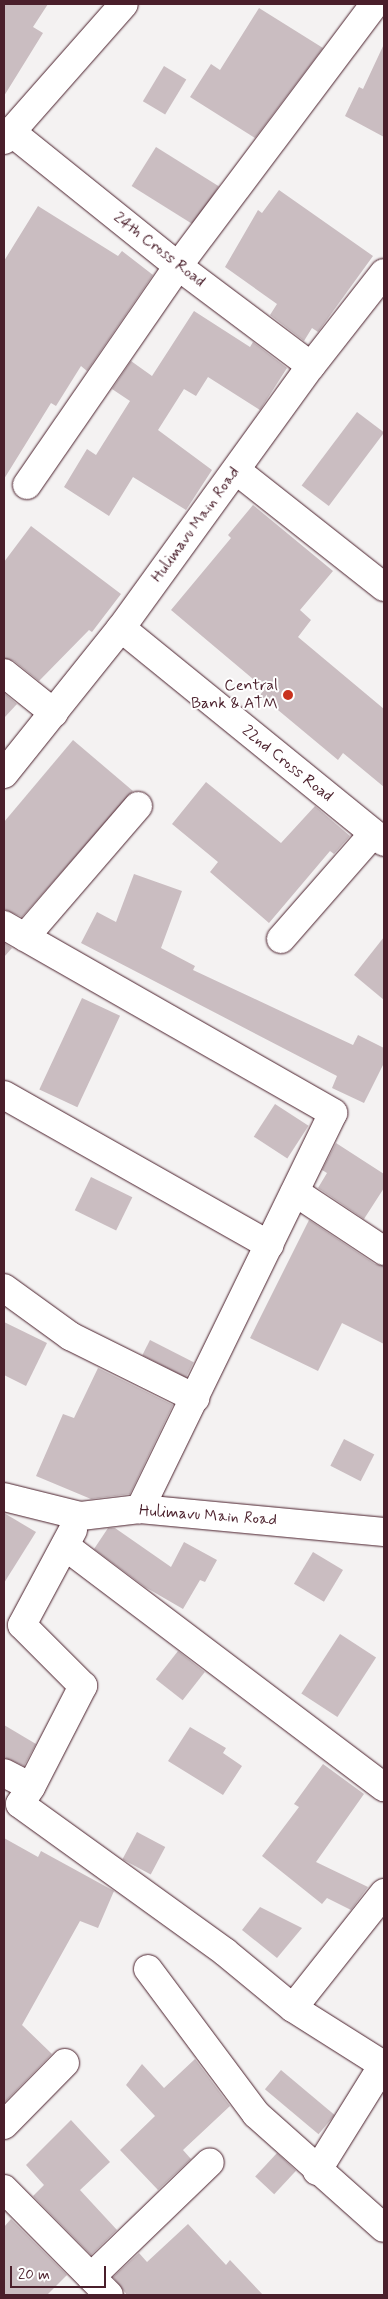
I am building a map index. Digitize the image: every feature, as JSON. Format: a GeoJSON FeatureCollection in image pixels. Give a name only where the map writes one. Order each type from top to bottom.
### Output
{"type":"FeatureCollection","features":[{"type":"Feature","properties":{"kind":"street"},"geometry":{"type":"LineString","coordinates":[[7,136],[124,4]]}},
{"type":"Feature","properties":{"kind":"street"},"geometry":{"type":"LineString","coordinates":[[27,485],[178,266],[375,4]]}},
{"type":"Feature","properties":{"kind":"street","name":"24th Cross Road"},"geometry":{"type":"LineString","coordinates":[[7,136],[311,366]]}},
{"type":"Feature","properties":{"kind":"street","name":"Hulimavu Main Road"},"geometry":{"type":"LineString","coordinates":[[4,774],[121,628],[237,471],[311,366],[384,273]]}},
{"type":"Feature","properties":{"kind":"street"},"geometry":{"type":"LineString","coordinates":[[237,471],[384,587]]}},
{"type":"Feature","properties":{"kind":"street","name":"22nd Cross Road"},"geometry":{"type":"LineString","coordinates":[[121,628],[379,838]]}},
{"type":"Feature","properties":{"kind":"street"},"geometry":{"type":"LineString","coordinates":[[4,673],[54,713]]}},
{"type":"Feature","properties":{"kind":"street"},"geometry":{"type":"LineString","coordinates":[[138,806],[14,931],[333,1113],[140,1509]]}},
{"type":"Feature","properties":{"kind":"street"},"geometry":{"type":"LineString","coordinates":[[281,939],[379,838]]}},
{"type":"Feature","properties":{"kind":"street"},"geometry":{"type":"LineString","coordinates":[[4,1095],[269,1245]]}},
{"type":"Feature","properties":{"kind":"street"},"geometry":{"type":"LineString","coordinates":[[295,1192],[384,1251]]}},
{"type":"Feature","properties":{"kind":"street"},"geometry":{"type":"LineString","coordinates":[[4,1288],[70,1336],[195,1398]]}},
{"type":"Feature","properties":{"kind":"street","name":"Hulimavu Main Road"},"geometry":{"type":"LineString","coordinates":[[4,1497],[81,1516],[140,1509],[384,1532]]}},
{"type":"Feature","properties":{"kind":"street"},"geometry":{"type":"LineString","coordinates":[[81,1516],[22,1625],[83,1686],[20,1804],[225,1952],[292,2008],[384,2066],[317,2171]]}},
{"type":"Feature","properties":{"kind":"street"},"geometry":{"type":"LineString","coordinates":[[65,1546],[384,1787]]}},
{"type":"Feature","properties":{"kind":"street"},"geometry":{"type":"LineString","coordinates":[[4,1773],[30,1787]]}},
{"type":"Feature","properties":{"kind":"street"},"geometry":{"type":"LineString","coordinates":[[292,2008],[384,1894]]}},
{"type":"Feature","properties":{"kind":"street"},"geometry":{"type":"LineString","coordinates":[[148,1969],[256,2114],[317,2171],[384,2228]]}},
{"type":"Feature","properties":{"kind":"street"},"geometry":{"type":"LineString","coordinates":[[4,2126],[64,2063]]}},
{"type":"Feature","properties":{"kind":"street"},"geometry":{"type":"LineString","coordinates":[[4,2189],[100,2286],[210,2162]]}},
{"type":"Feature","properties":{"kind":"building"},"geometry":{"type":"Polygon","coordinates":[[[4,4],[48,4],[33,27],[43,33],[4,96],[4,4]]]}},
{"type":"Feature","properties":{"kind":"building"},"geometry":{"type":"Polygon","coordinates":[[[259,8],[323,48],[255,138],[190,97],[211,64],[220,70],[259,8]]]}},
{"type":"Feature","properties":{"kind":"building"},"geometry":{"type":"Polygon","coordinates":[[[384,44],[384,137],[345,116],[359,87],[363,89],[384,44]]]}},
{"type":"Feature","properties":{"kind":"building"},"geometry":{"type":"Polygon","coordinates":[[[164,66],[186,79],[165,115],[143,101],[164,66]]]}},
{"type":"Feature","properties":{"kind":"building"},"geometry":{"type":"Polygon","coordinates":[[[156,147],[219,186],[194,225],[132,186],[156,147]]]}},
{"type":"Feature","properties":{"kind":"building"},"geometry":{"type":"Polygon","coordinates":[[[279,190],[373,256],[318,332],[312,328],[304,341],[270,315],[277,304],[225,267],[258,210],[262,213],[279,190]]]}},
{"type":"Feature","properties":{"kind":"building"},"geometry":{"type":"Polygon","coordinates":[[[38,206],[118,256],[122,251],[153,275],[87,371],[81,366],[56,406],[51,403],[4,479],[4,261],[38,206]]]}},
{"type":"Feature","properties":{"kind":"building"},"geometry":{"type":"Polygon","coordinates":[[[194,311],[250,347],[253,342],[287,368],[260,410],[208,377],[196,396],[184,389],[158,430],[212,470],[186,510],[133,477],[109,516],[64,487],[87,449],[96,455],[130,401],[112,389],[131,361],[152,376],[194,311]]]}},
{"type":"Feature","properties":{"kind":"building"},"geometry":{"type":"Polygon","coordinates":[[[357,412],[384,433],[329,506],[302,485],[357,412]]]}},
{"type":"Feature","properties":{"kind":"building"},"geometry":{"type":"Polygon","coordinates":[[[253,505],[333,571],[300,610],[311,620],[298,637],[384,709],[384,787],[343,753],[338,760],[260,695],[265,689],[171,610],[231,538],[228,535],[253,505]]]}},
{"type":"Feature","properties":{"kind":"building"},"geometry":{"type":"Polygon","coordinates":[[[31,526],[121,594],[92,632],[89,630],[39,681],[14,661],[4,658],[4,562],[31,526]]]}},
{"type":"Feature","properties":{"kind":"building"},"geometry":{"type":"Polygon","coordinates":[[[4,693],[17,704],[4,718],[4,693]]]}},
{"type":"Feature","properties":{"kind":"building"},"geometry":{"type":"Polygon","coordinates":[[[73,740],[133,791],[22,917],[4,909],[4,822],[73,740]]]}},
{"type":"Feature","properties":{"kind":"building"},"geometry":{"type":"Polygon","coordinates":[[[206,782],[281,843],[315,806],[350,836],[334,854],[330,851],[269,923],[210,872],[218,862],[172,824],[206,782]]]}},
{"type":"Feature","properties":{"kind":"building"},"geometry":{"type":"Polygon","coordinates":[[[134,874],[182,891],[161,948],[195,966],[193,970],[353,1045],[358,1035],[384,1048],[384,1063],[364,1103],[332,1088],[337,1076],[81,943],[97,912],[116,922],[134,874]]]}},
{"type":"Feature","properties":{"kind":"building"},"geometry":{"type":"Polygon","coordinates":[[[384,937],[384,1000],[354,975],[384,937]]]}},
{"type":"Feature","properties":{"kind":"building"},"geometry":{"type":"Polygon","coordinates":[[[4,943],[12,948],[4,957],[4,943]]]}},
{"type":"Feature","properties":{"kind":"building"},"geometry":{"type":"Polygon","coordinates":[[[82,998],[120,1016],[77,1107],[39,1090],[82,998]]]}},
{"type":"Feature","properties":{"kind":"building"},"geometry":{"type":"Polygon","coordinates":[[[275,1104],[309,1126],[287,1158],[254,1137],[275,1104]]]}},
{"type":"Feature","properties":{"kind":"building"},"geometry":{"type":"Polygon","coordinates":[[[336,1143],[384,1174],[384,1188],[364,1219],[318,1188],[327,1173],[322,1170],[336,1143]]]}},
{"type":"Feature","properties":{"kind":"building"},"geometry":{"type":"Polygon","coordinates":[[[91,1177],[132,1197],[116,1230],[75,1210],[91,1177]]]}},
{"type":"Feature","properties":{"kind":"building"},"geometry":{"type":"Polygon","coordinates":[[[309,1220],[375,1264],[384,1266],[384,1344],[342,1323],[318,1371],[250,1338],[309,1220]]]}},
{"type":"Feature","properties":{"kind":"building"},"geometry":{"type":"Polygon","coordinates":[[[4,1322],[47,1343],[26,1386],[4,1375],[4,1322]]]}},
{"type":"Feature","properties":{"kind":"building"},"geometry":{"type":"Polygon","coordinates":[[[150,1340],[194,1362],[186,1377],[142,1355],[150,1340]]]}},
{"type":"Feature","properties":{"kind":"building"},"geometry":{"type":"Polygon","coordinates":[[[98,1368],[173,1405],[130,1494],[91,1499],[36,1476],[63,1414],[74,1418],[98,1368]]]}},
{"type":"Feature","properties":{"kind":"building"},"geometry":{"type":"Polygon","coordinates":[[[344,1439],[374,1454],[361,1481],[330,1466],[344,1439]]]}},
{"type":"Feature","properties":{"kind":"building"},"geometry":{"type":"Polygon","coordinates":[[[4,1513],[36,1532],[4,1583],[4,1513]]]}},
{"type":"Feature","properties":{"kind":"building"},"geometry":{"type":"Polygon","coordinates":[[[108,1528],[115,1528],[171,1567],[184,1542],[217,1560],[205,1582],[200,1580],[183,1609],[145,1587],[94,1549],[108,1528]]]}},
{"type":"Feature","properties":{"kind":"building"},"geometry":{"type":"Polygon","coordinates":[[[313,1552],[343,1570],[324,1602],[294,1584],[313,1552]]]}},
{"type":"Feature","properties":{"kind":"building"},"geometry":{"type":"Polygon","coordinates":[[[340,1634],[376,1657],[337,1717],[301,1694],[340,1634]]]}},
{"type":"Feature","properties":{"kind":"building"},"geometry":{"type":"Polygon","coordinates":[[[178,1651],[205,1672],[183,1700],[156,1679],[178,1651]]]}},
{"type":"Feature","properties":{"kind":"building"},"geometry":{"type":"Polygon","coordinates":[[[4,1725],[36,1744],[24,1766],[4,1757],[4,1725]]]}},
{"type":"Feature","properties":{"kind":"building"},"geometry":{"type":"Polygon","coordinates":[[[190,1727],[226,1748],[223,1753],[242,1766],[223,1795],[168,1761],[190,1727]]]}},
{"type":"Feature","properties":{"kind":"building"},"geometry":{"type":"Polygon","coordinates":[[[323,1764],[364,1794],[316,1862],[368,1887],[351,1910],[327,1898],[322,1904],[262,1856],[299,1807],[294,1804],[323,1764]]]}},
{"type":"Feature","properties":{"kind":"building"},"geometry":{"type":"Polygon","coordinates":[[[137,1832],[165,1847],[151,1874],[122,1859],[137,1832]]]}},
{"type":"Feature","properties":{"kind":"building"},"geometry":{"type":"Polygon","coordinates":[[[4,1838],[38,1857],[41,1851],[114,1891],[98,1928],[80,1921],[22,2025],[52,2054],[4,2103],[4,1838]]]}},
{"type":"Feature","properties":{"kind":"building"},"geometry":{"type":"Polygon","coordinates":[[[260,1907],[302,1928],[277,1958],[242,1930],[260,1907]]]}},
{"type":"Feature","properties":{"kind":"building"},"geometry":{"type":"Polygon","coordinates":[[[195,2059],[230,2106],[183,2150],[191,2159],[158,2190],[120,2150],[155,2116],[126,2085],[142,2064],[164,2088],[195,2059]]]}},
{"type":"Feature","properties":{"kind":"building"},"geometry":{"type":"Polygon","coordinates":[[[281,2070],[335,2115],[319,2134],[265,2089],[281,2070]]]}},
{"type":"Feature","properties":{"kind":"building"},"geometry":{"type":"Polygon","coordinates":[[[71,2120],[110,2162],[80,2190],[117,2230],[91,2255],[33,2196],[44,2185],[26,2165],[71,2120]]]}},
{"type":"Feature","properties":{"kind":"building"},"geometry":{"type":"Polygon","coordinates":[[[277,2153],[296,2171],[274,2194],[255,2176],[277,2153]]]}},
{"type":"Feature","properties":{"kind":"building"},"geometry":{"type":"Polygon","coordinates":[[[11,2219],[67,2275],[47,2295],[4,2295],[4,2227],[11,2219]]]}},
{"type":"Feature","properties":{"kind":"building"},"geometry":{"type":"Polygon","coordinates":[[[188,2224],[226,2265],[230,2260],[263,2295],[127,2295],[113,2277],[139,2253],[147,2262],[188,2224]]]}},
{"type":"Feature","properties":{"kind":"place","name":"Central Bank & ATM"},"geometry":{"type":"Point","coordinates":[288,695]}}]}
